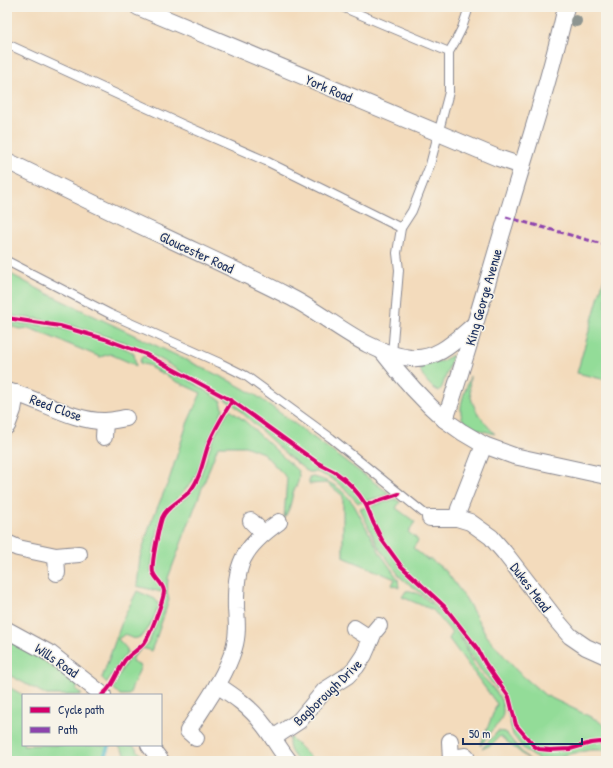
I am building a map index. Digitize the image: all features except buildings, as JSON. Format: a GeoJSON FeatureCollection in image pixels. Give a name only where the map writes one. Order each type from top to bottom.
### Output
{"type":"FeatureCollection","features":[{"type":"Feature","properties":{"kind":"street","name":"York Road"},"geometry":{"type":"LineString","coordinates":[[138,7],[498,158],[522,166]]}},
{"type":"Feature","properties":{"kind":"street","name":"King George Avenue"},"geometry":{"type":"LineString","coordinates":[[444,420],[460,377],[474,325],[522,166],[566,7]]}},
{"type":"Feature","properties":{"kind":"street","name":"Gloucester Road"},"geometry":{"type":"LineString","coordinates":[[7,161],[290,296],[364,342],[387,353],[418,358],[434,355],[448,347],[474,325]]}},
{"type":"Feature","properties":{"kind":"street","name":"Gloucester Road"},"geometry":{"type":"LineString","coordinates":[[387,353],[397,370],[444,420]]}},
{"type":"Feature","properties":{"kind":"street"},"geometry":{"type":"LineString","coordinates":[[7,426],[13,410],[11,392]]}},
{"type":"Feature","properties":{"kind":"street","name":"Reed Close"},"geometry":{"type":"LineString","coordinates":[[11,392],[90,420],[105,429],[126,418]]}},
{"type":"Feature","properties":{"kind":"street"},"geometry":{"type":"LineString","coordinates":[[444,420],[484,445],[514,456],[606,476]]}},
{"type":"Feature","properties":{"kind":"street"},"geometry":{"type":"LineString","coordinates":[[457,518],[459,509],[484,445]]}},
{"type":"Feature","properties":{"kind":"street","name":"Dukes Mead"},"geometry":{"type":"LineString","coordinates":[[430,518],[457,518],[470,522],[491,537],[570,636],[586,647],[606,656]]}},
{"type":"Feature","properties":{"kind":"street"},"geometry":{"type":"LineString","coordinates":[[250,521],[263,533]]}},
{"type":"Feature","properties":{"kind":"street"},"geometry":{"type":"LineString","coordinates":[[187,735],[217,685],[231,658],[237,636],[236,587],[239,568],[249,548],[263,533],[279,522]]}},
{"type":"Feature","properties":{"kind":"street"},"geometry":{"type":"LineString","coordinates":[[7,543],[18,548],[56,556],[79,554]]}},
{"type":"Feature","properties":{"kind":"street"},"geometry":{"type":"LineString","coordinates":[[56,556],[57,573]]}},
{"type":"Feature","properties":{"kind":"street","name":"Bagborough Drive"},"geometry":{"type":"LineString","coordinates":[[273,738],[299,721],[325,690],[347,676],[361,660],[375,633],[354,628]]}},
{"type":"Feature","properties":{"kind":"street","name":"Wills Road"},"geometry":{"type":"LineString","coordinates":[[7,630],[51,654],[103,694]]}},
{"type":"Feature","properties":{"kind":"street"},"geometry":{"type":"LineString","coordinates":[[217,685],[251,710],[262,722],[289,761]]}},
{"type":"Feature","properties":{"kind":"street"},"geometry":{"type":"LineString","coordinates":[[450,741],[456,759]]}},
{"type":"Feature","properties":{"kind":"street"},"geometry":{"type":"LineString","coordinates":[[150,746],[161,761]]}},
{"type":"Feature","properties":{"kind":"lane"},"geometry":{"type":"LineString","coordinates":[[342,7],[449,52]]}},
{"type":"Feature","properties":{"kind":"lane"},"geometry":{"type":"LineString","coordinates":[[387,353],[399,270],[398,253],[402,228],[412,211],[430,165],[449,92],[449,52],[462,28],[470,7]]}},
{"type":"Feature","properties":{"kind":"lane"},"geometry":{"type":"LineString","coordinates":[[7,44],[266,161],[402,228]]}},
{"type":"Feature","properties":{"kind":"lane"},"geometry":{"type":"LineString","coordinates":[[7,261],[110,314],[246,376],[331,438],[430,518]]}},
{"type":"Feature","properties":{"kind":"green space"},"geometry":{"type":"Polygon","coordinates":[[[606,271],[606,380],[577,373],[606,271]]]}},
{"type":"Feature","properties":{"kind":"green space"},"geometry":{"type":"Polygon","coordinates":[[[7,272],[44,292],[230,381],[257,396],[390,494],[358,503],[346,490],[331,478],[317,472],[308,472],[287,455],[234,405],[162,360],[124,342],[69,325],[39,319],[7,316],[7,272]]]}},
{"type":"Feature","properties":{"kind":"green space"},"geometry":{"type":"Polygon","coordinates":[[[7,321],[61,329],[118,345],[134,354],[136,367],[133,364],[110,354],[100,357],[29,328],[20,329],[7,325],[7,321]]]}},
{"type":"Feature","properties":{"kind":"green space"},"geometry":{"type":"Polygon","coordinates":[[[453,355],[442,387],[439,391],[426,380],[421,373],[419,365],[442,361],[453,355]]]}},
{"type":"Feature","properties":{"kind":"green space"},"geometry":{"type":"Polygon","coordinates":[[[144,356],[193,382],[221,401],[223,409],[208,441],[197,473],[192,482],[161,516],[154,547],[151,572],[161,586],[161,592],[137,586],[140,557],[150,525],[169,480],[187,424],[201,393],[169,378],[170,377],[151,368],[151,366],[140,363],[141,358],[144,356]]]}},
{"type":"Feature","properties":{"kind":"green space"},"geometry":{"type":"Polygon","coordinates":[[[470,376],[470,394],[475,408],[495,434],[471,427],[465,423],[462,417],[461,411],[463,396],[470,376]]]}},
{"type":"Feature","properties":{"kind":"green space"},"geometry":{"type":"Polygon","coordinates":[[[230,410],[245,421],[298,471],[299,480],[293,493],[289,509],[284,518],[287,478],[263,453],[245,446],[218,446],[168,578],[167,591],[169,600],[151,651],[143,648],[148,643],[155,627],[165,594],[164,587],[155,569],[158,539],[164,516],[187,496],[196,485],[201,475],[210,447],[227,412],[230,410]]]}},
{"type":"Feature","properties":{"kind":"green space"},"geometry":{"type":"Polygon","coordinates":[[[313,477],[326,481],[336,487],[354,505],[380,553],[398,579],[399,588],[392,585],[395,579],[343,557],[343,496],[327,483],[309,484],[309,478],[313,477]]]}},
{"type":"Feature","properties":{"kind":"green space"},"geometry":{"type":"Polygon","coordinates":[[[395,499],[400,502],[396,508],[415,522],[408,532],[418,541],[413,548],[428,560],[430,559],[446,571],[466,599],[487,636],[517,671],[545,695],[597,720],[606,727],[606,750],[590,750],[540,760],[531,755],[522,747],[513,735],[505,700],[480,669],[468,650],[459,630],[436,604],[401,578],[378,546],[360,509],[395,499]]]}},
{"type":"Feature","properties":{"kind":"green space"},"geometry":{"type":"Polygon","coordinates":[[[137,591],[155,599],[159,605],[151,624],[142,635],[137,638],[131,638],[125,634],[118,639],[127,649],[127,652],[107,683],[102,678],[123,619],[137,591]]]}},
{"type":"Feature","properties":{"kind":"green space"},"geometry":{"type":"Polygon","coordinates":[[[406,591],[412,591],[426,599],[452,624],[459,634],[477,670],[498,694],[501,700],[503,705],[502,718],[480,746],[497,704],[449,639],[452,633],[433,610],[402,597],[406,591]]]}},
{"type":"Feature","properties":{"kind":"green space"},"geometry":{"type":"Polygon","coordinates":[[[7,640],[61,673],[78,686],[76,690],[81,694],[45,694],[7,674],[7,640]]]}},
{"type":"Feature","properties":{"kind":"green space"},"geometry":{"type":"Polygon","coordinates":[[[143,648],[134,656],[132,662],[141,666],[129,694],[119,694],[113,688],[123,667],[132,656],[143,648]]]}},
{"type":"Feature","properties":{"kind":"green space"},"geometry":{"type":"Polygon","coordinates":[[[7,686],[22,694],[22,746],[109,746],[104,761],[7,761],[7,686]]]}},
{"type":"Feature","properties":{"kind":"green space"},"geometry":{"type":"Polygon","coordinates":[[[498,731],[507,734],[531,761],[500,736],[491,745],[482,749],[498,731]]]}},
{"type":"Feature","properties":{"kind":"green space"},"geometry":{"type":"Polygon","coordinates":[[[290,737],[314,761],[298,761],[290,750],[290,737]]]}},
{"type":"Feature","properties":{"kind":"green space"},"geometry":{"type":"Polygon","coordinates":[[[119,746],[134,746],[146,761],[131,761],[119,746]]]}},
{"type":"Feature","properties":{"kind":"waterway"},"geometry":{"type":"LineString","coordinates":[[103,761],[109,746]]}},
{"type":"Feature","properties":{"kind":"marked path"},"geometry":{"type":"LineString","coordinates":[[506,217],[606,245]]}},
{"type":"Feature","properties":{"kind":"cycle path"},"geometry":{"type":"LineString","coordinates":[[7,318],[60,326],[105,339],[145,354],[232,401],[318,463],[340,475],[360,496],[366,505],[399,494]]}},
{"type":"Feature","properties":{"kind":"cycle path"},"geometry":{"type":"LineString","coordinates":[[103,694],[113,683],[125,660],[145,642],[150,632],[164,591],[153,572],[153,561],[162,518],[167,510],[187,494],[194,486],[211,437],[232,401]]}},
{"type":"Feature","properties":{"kind":"cycle path"},"geometry":{"type":"LineString","coordinates":[[366,505],[382,540],[401,566],[444,606],[477,648],[485,663],[509,697],[516,725],[534,746],[539,749],[550,750],[570,749],[600,742],[606,744]]}}]}
